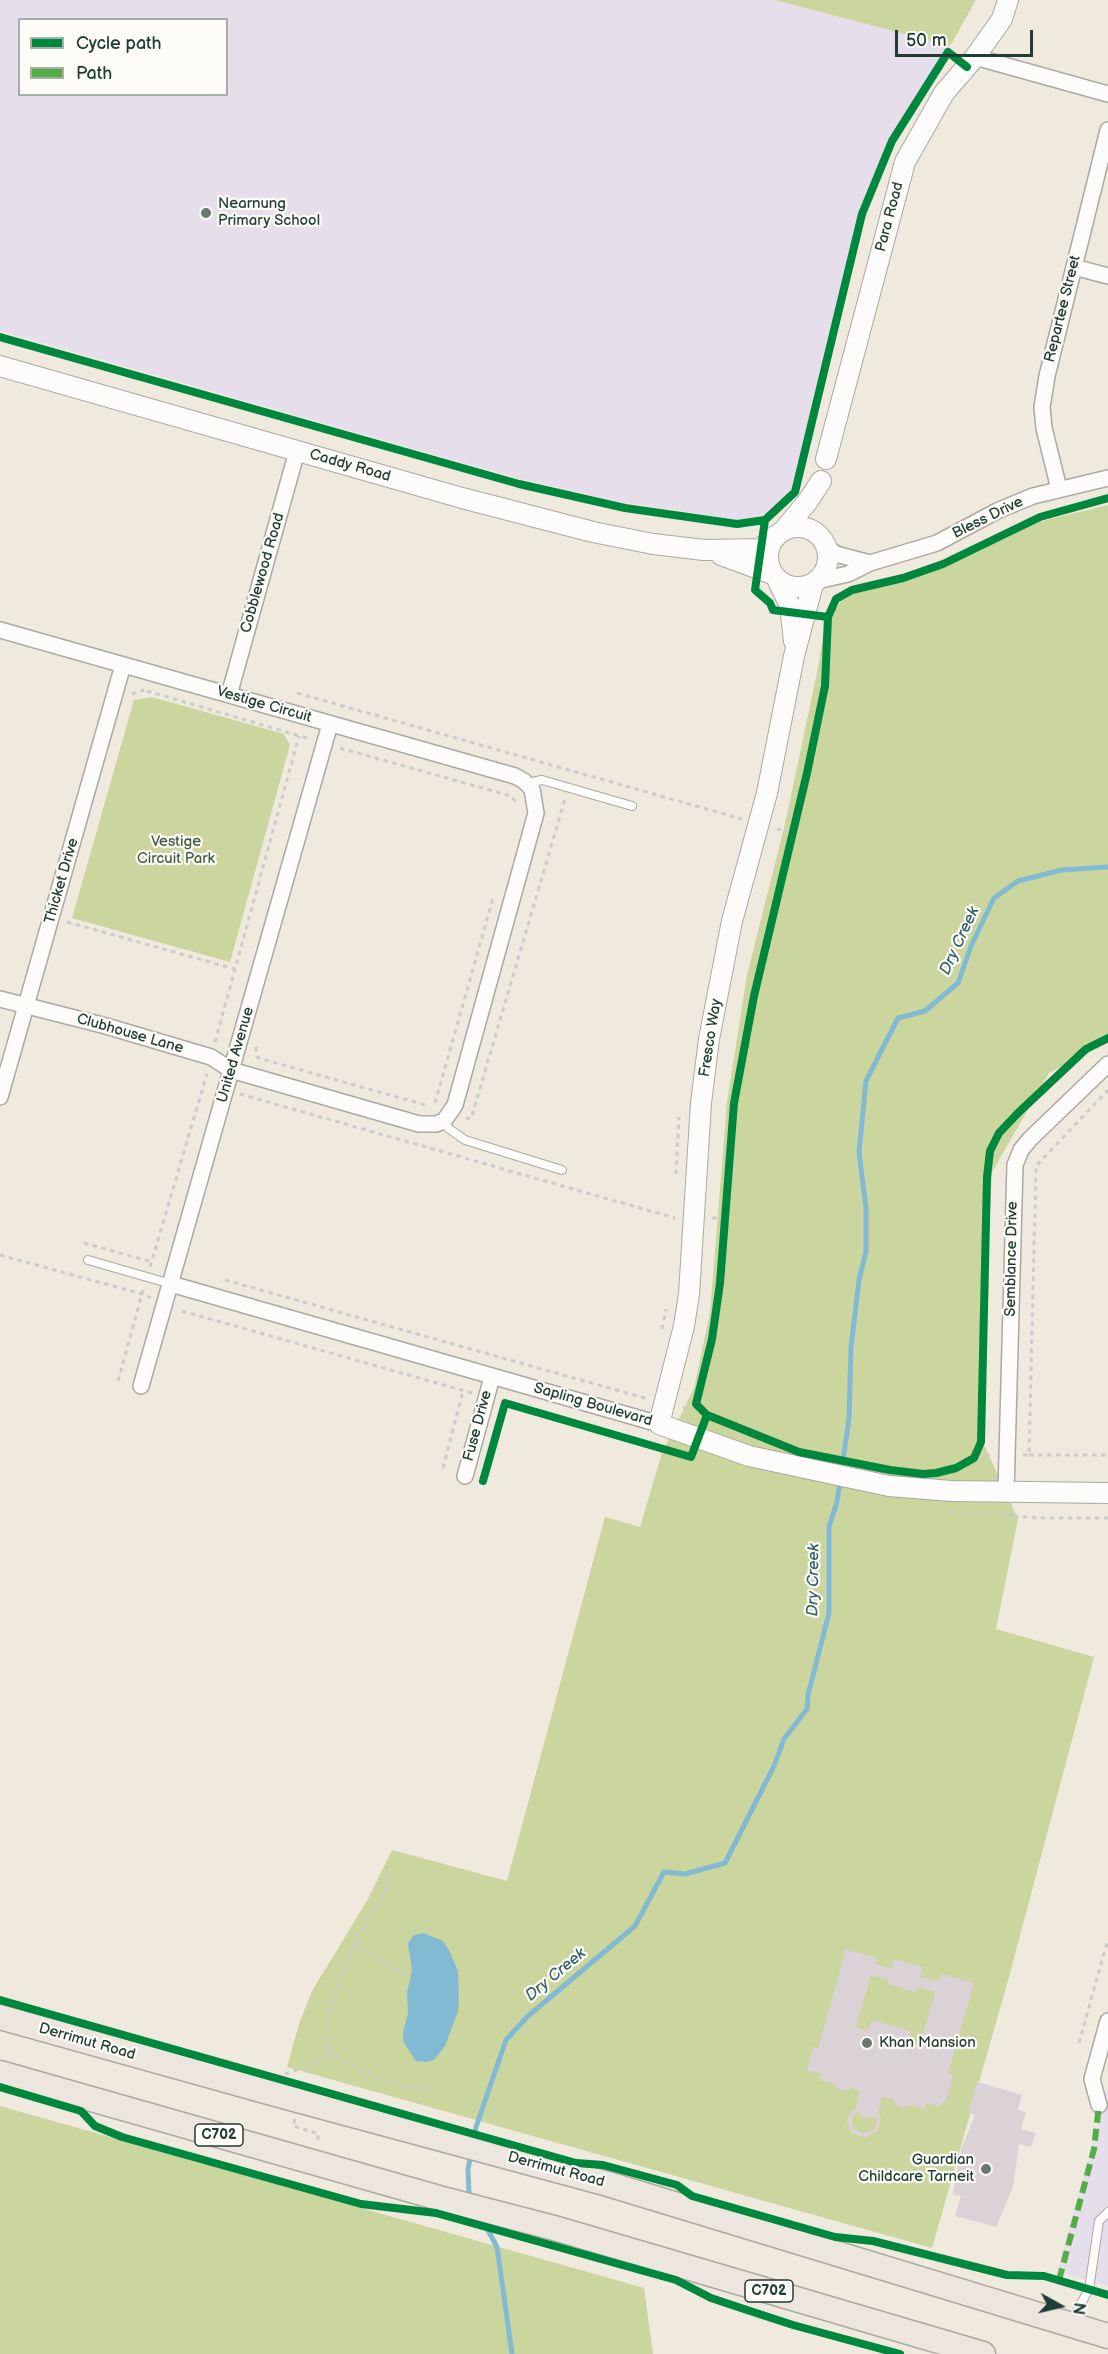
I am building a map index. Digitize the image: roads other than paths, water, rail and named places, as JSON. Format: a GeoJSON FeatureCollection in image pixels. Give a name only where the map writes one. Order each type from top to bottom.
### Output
{"type":"FeatureCollection","features":[{"type":"Feature","properties":{"kind":"main road","name":"Derrimut Road"},"geometry":{"type":"LineString","coordinates":[[0,2017],[302,2093],[455,2143],[572,2174],[1108,2336]]}},
{"type":"Feature","properties":{"kind":"main road","name":"C702"},"geometry":{"type":"LineString","coordinates":[[0,2073],[439,2198],[554,2228],[983,2354]]}},
{"type":"Feature","properties":{"kind":"street","name":"Para Road"},"geometry":{"type":"LineString","coordinates":[[826,459],[904,162],[944,93],[975,57],[1002,19],[1008,0]]}},
{"type":"Feature","properties":{"kind":"street"},"geometry":{"type":"LineString","coordinates":[[975,57],[1108,94]]}},
{"type":"Feature","properties":{"kind":"street","name":"Repartee Street"},"geometry":{"type":"LineString","coordinates":[[1059,489],[1044,428],[1042,407],[1047,376],[1108,130]]}},
{"type":"Feature","properties":{"kind":"street"},"geometry":{"type":"LineString","coordinates":[[1074,267],[1108,276]]}},
{"type":"Feature","properties":{"kind":"street","name":"Caddy Road"},"geometry":{"type":"LineString","coordinates":[[0,366],[462,498],[593,532],[653,544],[704,550],[760,549],[780,533]]}},
{"type":"Feature","properties":{"kind":"street","name":"Cobblewood Road"},"geometry":{"type":"LineString","coordinates":[[229,695],[297,451]]}},
{"type":"Feature","properties":{"kind":"street"},"geometry":{"type":"LineString","coordinates":[[821,481],[808,501],[769,546],[767,557],[775,578],[795,588],[815,582],[827,564],[818,523],[817,506],[826,459]]}},
{"type":"Feature","properties":{"kind":"street","name":"Bless Drive"},"geometry":{"type":"LineString","coordinates":[[815,582],[848,574],[870,563],[937,543],[1019,501],[1108,478]]}},
{"type":"Feature","properties":{"kind":"street"},"geometry":{"type":"LineString","coordinates":[[780,533],[805,528],[818,534],[836,554],[870,563]]}},
{"type":"Feature","properties":{"kind":"street","name":"Caddy Road"},"geometry":{"type":"LineString","coordinates":[[704,550],[731,558],[775,578]]}},
{"type":"Feature","properties":{"kind":"street","name":"Fresco Way"},"geometry":{"type":"LineString","coordinates":[[775,578],[790,606],[794,656]]}},
{"type":"Feature","properties":{"kind":"street","name":"Fresco Way"},"geometry":{"type":"LineString","coordinates":[[659,1424],[684,1326],[690,1283],[701,1103],[709,1039],[732,921],[767,793],[794,656],[815,582]]}},
{"type":"Feature","properties":{"kind":"street","name":"Vestige Circuit"},"geometry":{"type":"LineString","coordinates":[[0,630],[515,776],[526,784]]}},
{"type":"Feature","properties":{"kind":"street","name":"Thicket Drive"},"geometry":{"type":"LineString","coordinates":[[0,1097],[123,665]]}},
{"type":"Feature","properties":{"kind":"street","name":"United Avenue"},"geometry":{"type":"LineString","coordinates":[[141,1386],[330,724]]}},
{"type":"Feature","properties":{"kind":"street"},"geometry":{"type":"LineString","coordinates":[[231,1070],[419,1124],[436,1124],[444,1121],[454,1105],[472,1046],[536,808],[532,789],[526,784]]}},
{"type":"Feature","properties":{"kind":"street"},"geometry":{"type":"LineString","coordinates":[[0,999],[26,1006]]}},
{"type":"Feature","properties":{"kind":"street","name":"Clubhouse Lane"},"geometry":{"type":"LineString","coordinates":[[26,1006],[106,1026],[211,1057],[231,1070]]}},
{"type":"Feature","properties":{"kind":"street","name":"Semblance Drive"},"geometry":{"type":"LineString","coordinates":[[1006,1492],[1015,1165],[1021,1150],[1030,1139],[1108,1064]]}},
{"type":"Feature","properties":{"kind":"street","name":"Sapling Boulevard"},"geometry":{"type":"LineString","coordinates":[[171,1284],[659,1424],[749,1455],[789,1465],[919,1490],[1108,1493]]}},
{"type":"Feature","properties":{"kind":"street","name":"Fuse Drive"},"geometry":{"type":"LineString","coordinates":[[465,1476],[492,1377]]}},
{"type":"Feature","properties":{"kind":"street"},"geometry":{"type":"LineString","coordinates":[[1099,2105],[1092,2079],[1108,2021]]}},
{"type":"Feature","properties":{"kind":"lane","name":"Vestige Circuit"},"geometry":{"type":"LineString","coordinates":[[526,784],[542,780],[632,806]]}},
{"type":"Feature","properties":{"kind":"lane"},"geometry":{"type":"LineString","coordinates":[[444,1121],[448,1128],[465,1140],[562,1170]]}},
{"type":"Feature","properties":{"kind":"lane","name":"Sapling Boulevard"},"geometry":{"type":"LineString","coordinates":[[88,1260],[171,1284]]}},
{"type":"Feature","properties":{"kind":"lane"},"geometry":{"type":"LineString","coordinates":[[1070,2324],[1089,2289],[1099,2221],[1108,2212]]}},
{"type":"Feature","properties":{"kind":"water"},"geometry":{"type":"Polygon","coordinates":[[[423,1933],[443,1941],[449,1950],[458,1971],[459,2000],[458,2011],[445,2046],[434,2060],[426,2062],[416,2061],[404,2043],[403,2032],[408,2014],[407,1992],[412,1971],[408,1943],[414,1935],[423,1933]]]}},
{"type":"Feature","properties":{"kind":"waterway","name":"Dry Creek"},"geometry":{"type":"LineString","coordinates":[[473,2142],[506,2040],[528,2016],[635,1926],[664,1872],[685,1874],[725,1863],[774,1766],[784,1739],[807,1709],[808,1695],[829,1613],[829,1527],[837,1502],[849,1419],[851,1347],[859,1280],[866,1251],[866,1208],[859,1152],[866,1081],[898,1018],[925,1011],[958,983],[971,946],[994,898],[1018,881],[1062,870],[1108,867]]}},
{"type":"Feature","properties":{"kind":"waterway","name":"Dry Creek"},"geometry":{"type":"LineString","coordinates":[[471,2154],[468,2169],[469,2193],[472,2198]]}},
{"type":"Feature","properties":{"kind":"waterway","name":"Dry Creek"},"geometry":{"type":"LineString","coordinates":[[481,2217],[497,2247],[512,2354]]}},
{"type":"Feature","properties":{"kind":"place","name":"Nearnung Primary School"},"geometry":{"type":"Point","coordinates":[206,213]}},
{"type":"Feature","properties":{"kind":"place","name":"Khan Mansion"},"geometry":{"type":"Point","coordinates":[867,2043]}},
{"type":"Feature","properties":{"kind":"place","name":"Guardian Childcare Tarneit"},"geometry":{"type":"Point","coordinates":[986,2169]}},
{"type":"Feature","properties":{"kind":"park label","name":"Vestige Circuit Park"},"geometry":{"type":"Point","coordinates":[176,850]}}]}
